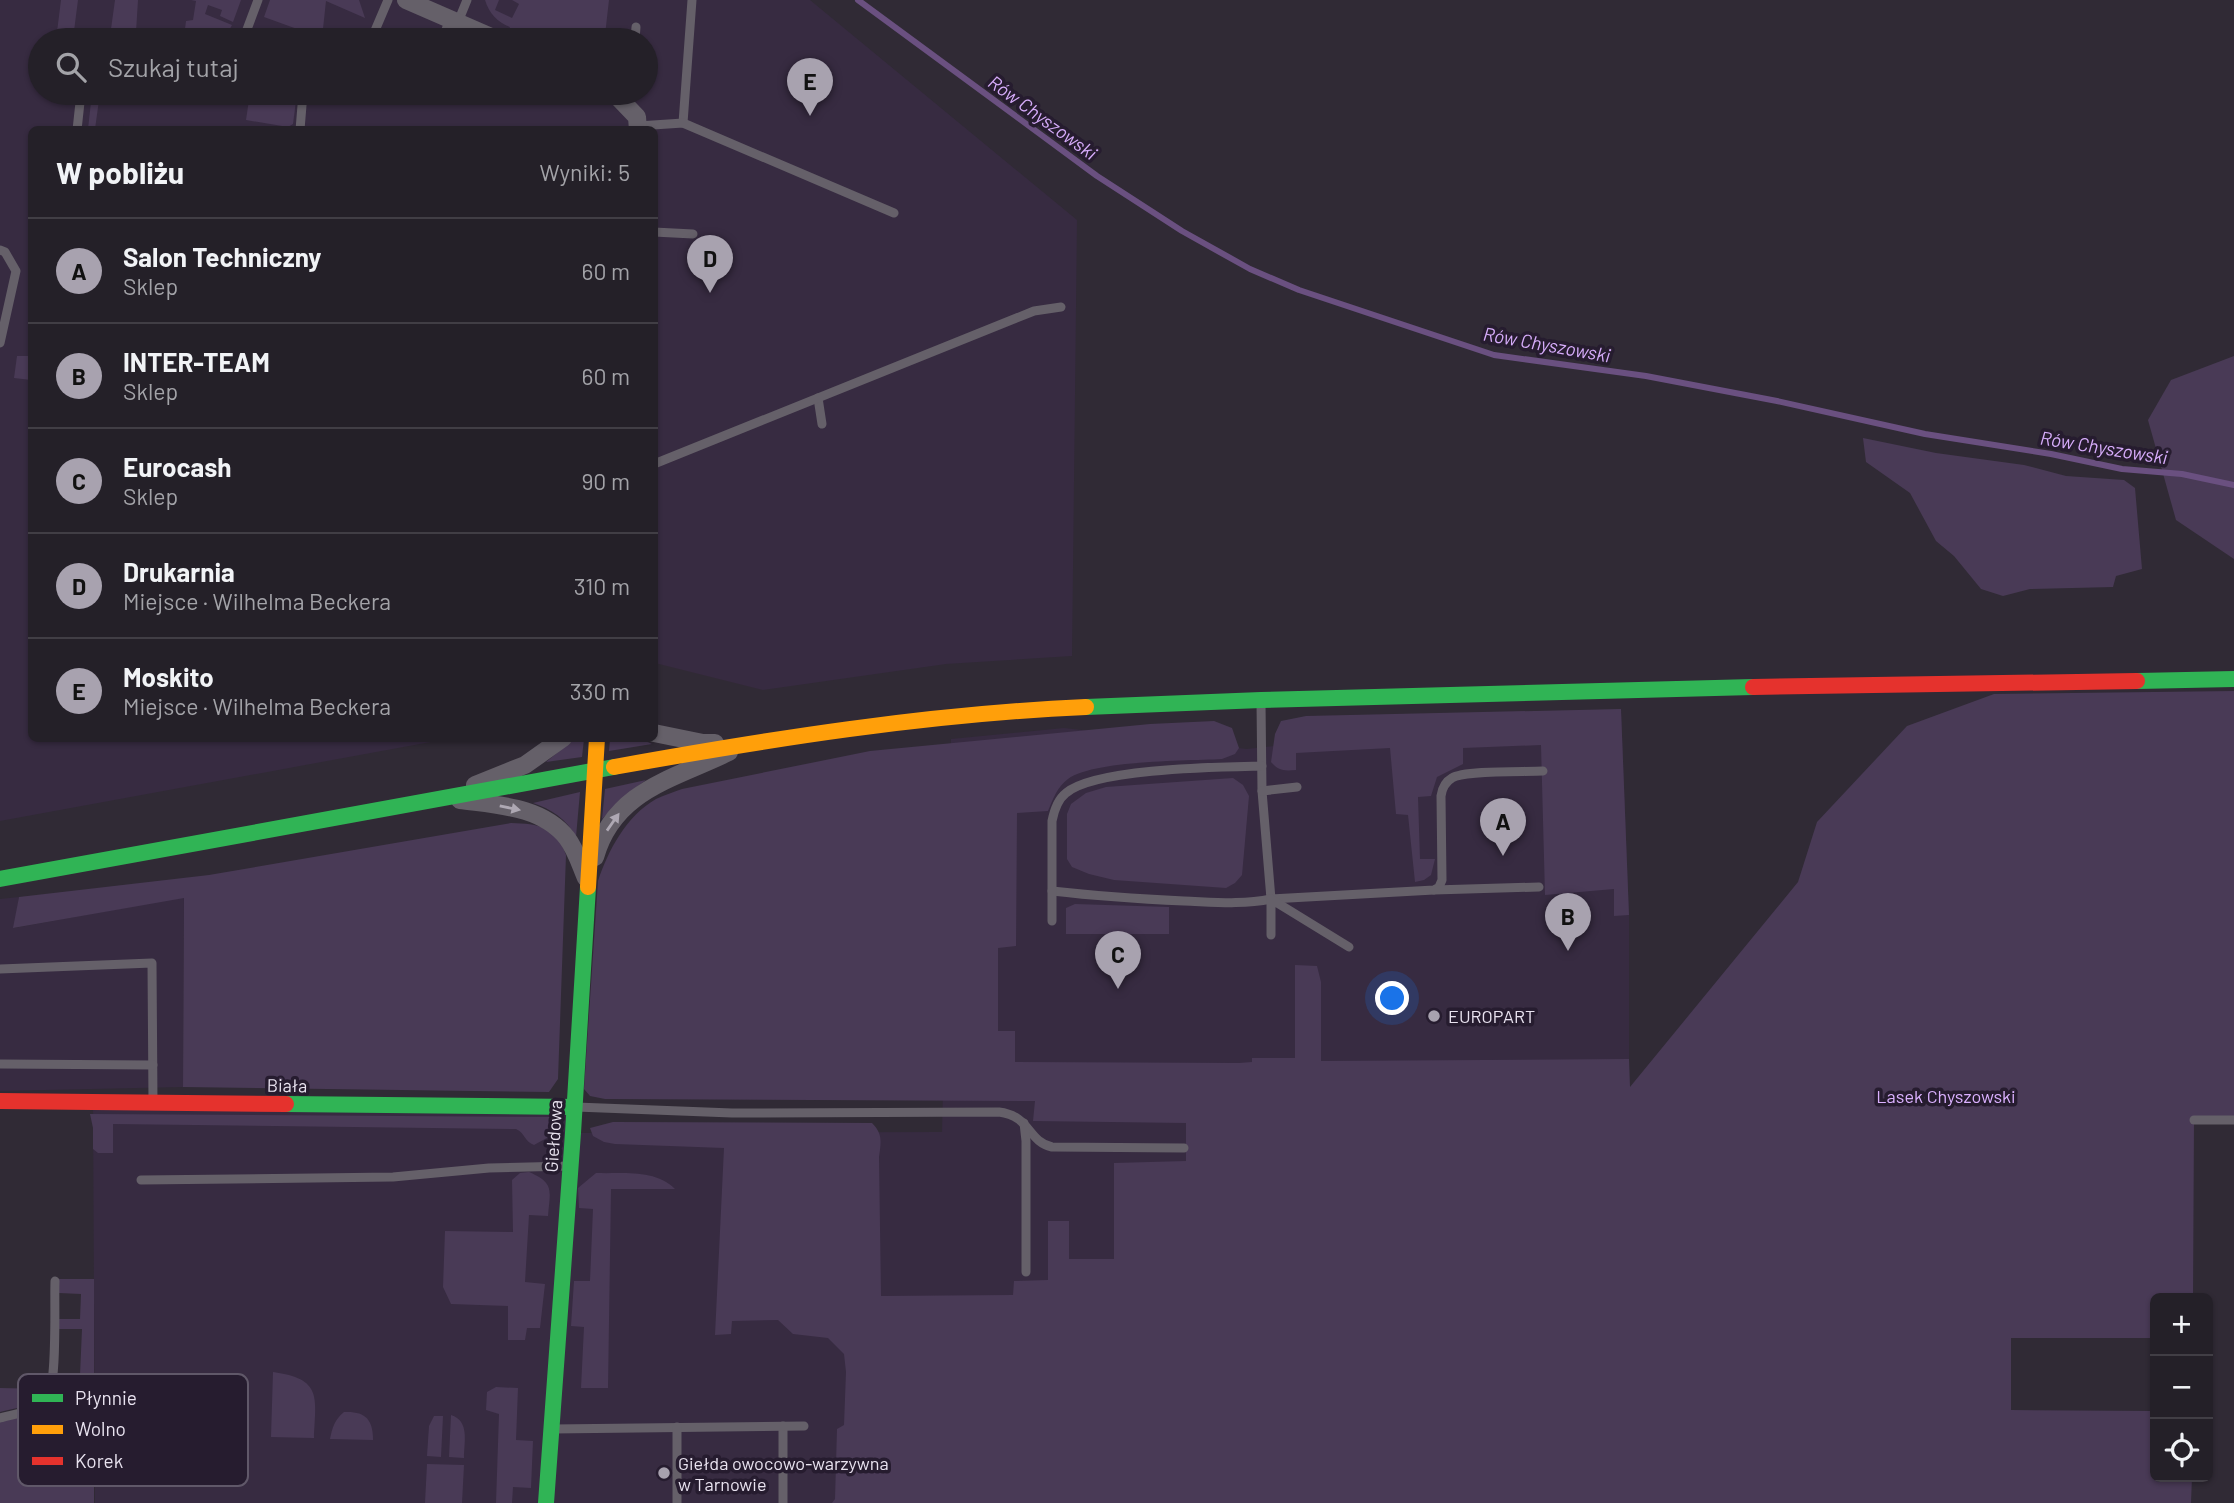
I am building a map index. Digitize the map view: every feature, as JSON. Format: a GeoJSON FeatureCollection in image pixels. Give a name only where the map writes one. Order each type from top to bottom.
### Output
{"type":"FeatureCollection","features":[{"type":"Feature","properties":{"kind":"main road"},"geometry":{"type":"LineString","coordinates":[[0,879],[747,743],[909,721],[1064,708],[1261,700],[1647,689],[2234,679]]}},
{"type":"Feature","properties":{"kind":"main road","name":"Giełdowa"},"geometry":{"type":"LineString","coordinates":[[546,1503],[597,742]]}},
{"type":"Feature","properties":{"kind":"main road","name":"Biała"},"geometry":{"type":"LineString","coordinates":[[0,1101],[574,1107]]}},
{"type":"Feature","properties":{"kind":"street"},"geometry":{"type":"LineString","coordinates":[[407,0],[470,28]]}},
{"type":"Feature","properties":{"kind":"street"},"geometry":{"type":"LineString","coordinates":[[626,105],[637,117],[638,126]]}},
{"type":"Feature","properties":{"kind":"street"},"geometry":{"type":"LineString","coordinates":[[658,734],[703,743],[747,743]]}},
{"type":"Feature","properties":{"kind":"street"},"geometry":{"type":"LineString","coordinates":[[443,798],[525,765],[557,742]]}},
{"type":"Feature","properties":{"kind":"street"},"geometry":{"type":"LineString","coordinates":[[588,884],[598,849],[610,823],[628,802],[671,777],[747,743]]}},
{"type":"Feature","properties":{"kind":"street"},"geometry":{"type":"LineString","coordinates":[[443,798],[511,807],[538,816],[566,836],[576,852],[588,884]]}},
{"type":"Feature","properties":{"kind":"lane"},"geometry":{"type":"LineString","coordinates":[[248,28],[258,0]]}},
{"type":"Feature","properties":{"kind":"lane"},"geometry":{"type":"LineString","coordinates":[[376,28],[388,0]]}},
{"type":"Feature","properties":{"kind":"lane"},"geometry":{"type":"LineString","coordinates":[[450,28],[467,0]]}},
{"type":"Feature","properties":{"kind":"lane"},"geometry":{"type":"LineString","coordinates":[[683,123],[692,0]]}},
{"type":"Feature","properties":{"kind":"lane"},"geometry":{"type":"LineString","coordinates":[[77,126],[79,105]]}},
{"type":"Feature","properties":{"kind":"lane"},"geometry":{"type":"LineString","coordinates":[[300,126],[302,105]]}},
{"type":"Feature","properties":{"kind":"lane"},"geometry":{"type":"LineString","coordinates":[[656,126],[683,123],[894,213]]}},
{"type":"Feature","properties":{"kind":"lane"},"geometry":{"type":"LineString","coordinates":[[658,232],[693,234]]}},
{"type":"Feature","properties":{"kind":"lane"},"geometry":{"type":"LineString","coordinates":[[0,250],[5,252],[16,271],[0,343]]}},
{"type":"Feature","properties":{"kind":"lane"},"geometry":{"type":"LineString","coordinates":[[658,462],[1034,311],[1061,307]]}},
{"type":"Feature","properties":{"kind":"lane"},"geometry":{"type":"LineString","coordinates":[[818,398],[822,424]]}},
{"type":"Feature","properties":{"kind":"lane"},"geometry":{"type":"LineString","coordinates":[[1261,700],[1262,791],[1271,899],[1271,935]]}},
{"type":"Feature","properties":{"kind":"lane"},"geometry":{"type":"LineString","coordinates":[[1052,921],[1052,821],[1055,809],[1066,793],[1091,780],[1110,777],[1190,769],[1262,766]]}},
{"type":"Feature","properties":{"kind":"lane"},"geometry":{"type":"LineString","coordinates":[[1434,890],[1442,880],[1441,796],[1450,779],[1464,774],[1543,771]]}},
{"type":"Feature","properties":{"kind":"lane"},"geometry":{"type":"LineString","coordinates":[[1262,791],[1297,787]]}},
{"type":"Feature","properties":{"kind":"lane"},"geometry":{"type":"LineString","coordinates":[[1052,891],[1104,897],[1221,903],[1434,890],[1539,887]]}},
{"type":"Feature","properties":{"kind":"lane"},"geometry":{"type":"LineString","coordinates":[[1271,899],[1349,947]]}},
{"type":"Feature","properties":{"kind":"lane"},"geometry":{"type":"LineString","coordinates":[[0,969],[152,963],[153,1103]]}},
{"type":"Feature","properties":{"kind":"lane"},"geometry":{"type":"LineString","coordinates":[[0,1064],[153,1065]]}},
{"type":"Feature","properties":{"kind":"lane"},"geometry":{"type":"LineString","coordinates":[[574,1107],[732,1113],[999,1112],[1010,1113],[1023,1122],[1039,1141],[1054,1147],[1184,1148]]}},
{"type":"Feature","properties":{"kind":"lane"},"geometry":{"type":"LineString","coordinates":[[2194,1120],[2234,1120]]}},
{"type":"Feature","properties":{"kind":"lane"},"geometry":{"type":"LineString","coordinates":[[1023,1122],[1026,1129],[1026,1272]]}},
{"type":"Feature","properties":{"kind":"lane"},"geometry":{"type":"LineString","coordinates":[[141,1180],[393,1177],[489,1168],[570,1166]]}},
{"type":"Feature","properties":{"kind":"lane"},"geometry":{"type":"LineString","coordinates":[[53,1374],[55,1281]]}},
{"type":"Feature","properties":{"kind":"lane"},"geometry":{"type":"LineString","coordinates":[[0,1418],[18,1412]]}},
{"type":"Feature","properties":{"kind":"lane"},"geometry":{"type":"LineString","coordinates":[[783,1426],[783,1503]]}},
{"type":"Feature","properties":{"kind":"lane"},"geometry":{"type":"LineString","coordinates":[[551,1429],[804,1426]]}},
{"type":"Feature","properties":{"kind":"lane"},"geometry":{"type":"LineString","coordinates":[[677,1427],[677,1503]]}},
{"type":"Feature","properties":{"kind":"shaded area"},"geometry":{"type":"Polygon","coordinates":[[[0,0],[810,0],[1077,220],[1072,656],[946,664],[763,690],[658,664],[658,126],[28,126],[28,742],[431,742],[0,821],[0,0]]]}},
{"type":"Feature","properties":{"kind":"shaded area"},"geometry":{"type":"Polygon","coordinates":[[[1621,709],[1629,915],[1629,1088],[1143,1237],[870,1503],[95,1503],[95,1486],[248,1486],[248,1374],[94,1374],[93,1102],[574,1107],[574,1133],[942,1132],[951,739],[1064,728],[1247,749],[1621,709]]]}},
{"type":"Feature","properties":{"kind":"shaded area"},"geometry":{"type":"Polygon","coordinates":[[[19,897],[14,928],[184,897],[183,1087],[0,1091],[0,899],[19,897]]]}},
{"type":"Feature","properties":{"kind":"green space"},"geometry":{"type":"Polygon","coordinates":[[[61,0],[78,0],[74,28],[58,28],[61,0]]]}},
{"type":"Feature","properties":{"kind":"green space"},"geometry":{"type":"Polygon","coordinates":[[[115,0],[138,0],[136,28],[111,28],[115,0]]]}},
{"type":"Feature","properties":{"kind":"green space"},"geometry":{"type":"Polygon","coordinates":[[[191,0],[241,0],[233,22],[220,16],[222,10],[208,5],[205,14],[232,25],[230,28],[185,28],[186,21],[193,20],[196,1],[191,0]]]}},
{"type":"Feature","properties":{"kind":"green space"},"geometry":{"type":"Polygon","coordinates":[[[270,0],[359,0],[365,18],[326,1],[323,28],[294,28],[264,17],[270,0]]]}},
{"type":"Feature","properties":{"kind":"green space"},"geometry":{"type":"Polygon","coordinates":[[[485,0],[499,0],[495,10],[512,18],[519,4],[512,0],[609,0],[606,28],[510,28],[489,9],[485,0]]]}},
{"type":"Feature","properties":{"kind":"green space"},"geometry":{"type":"Polygon","coordinates":[[[91,105],[98,105],[95,126],[88,126],[91,105]]]}},
{"type":"Feature","properties":{"kind":"green space"},"geometry":{"type":"Polygon","coordinates":[[[248,105],[295,105],[293,124],[290,126],[246,120],[248,105]]]}},
{"type":"Feature","properties":{"kind":"green space"},"geometry":{"type":"Polygon","coordinates":[[[17,356],[28,356],[28,380],[14,378],[17,356]]]}},
{"type":"Feature","properties":{"kind":"green space"},"geometry":{"type":"Polygon","coordinates":[[[2234,356],[2234,559],[2176,520],[2148,420],[2171,380],[2234,356]]]}},
{"type":"Feature","properties":{"kind":"green space"},"geometry":{"type":"Polygon","coordinates":[[[1863,438],[1936,453],[2024,465],[2066,476],[2124,480],[2135,488],[2142,569],[2116,576],[2113,587],[2030,589],[2003,596],[1981,589],[1954,556],[1936,541],[1910,493],[1866,462],[1863,438]]]}},
{"type":"Feature","properties":{"kind":"green space","name":"Lasek Chyszowski"},"geometry":{"type":"Polygon","coordinates":[[[2234,691],[2234,1120],[2194,1121],[2193,1293],[2150,1293],[2150,1338],[2011,1338],[2011,1410],[2150,1411],[2150,1482],[2192,1482],[2191,1503],[832,1503],[835,1499],[837,1429],[844,1425],[844,1354],[828,1338],[793,1334],[778,1320],[732,1321],[731,1334],[715,1335],[724,1148],[615,1144],[593,1136],[590,1128],[613,1122],[872,1123],[880,1138],[881,1296],[1013,1295],[1014,1281],[1048,1280],[1048,1221],[1069,1221],[1069,1259],[1114,1259],[1114,1163],[1186,1161],[1186,1123],[1033,1121],[1035,1101],[605,1099],[590,1096],[584,1089],[598,881],[619,835],[636,815],[656,799],[682,789],[870,751],[1150,724],[1214,721],[1232,728],[1239,748],[1235,754],[1222,759],[1098,768],[1068,779],[1056,794],[1048,811],[1017,813],[1016,946],[998,948],[998,1031],[1015,1031],[1015,1062],[1239,1063],[1252,1062],[1252,1058],[1295,1058],[1295,965],[1317,966],[1321,982],[1321,1061],[1629,1059],[1630,1087],[1798,882],[1817,822],[1907,726],[1994,694],[2234,691]]]}},
{"type":"Feature","properties":{"kind":"green space"},"geometry":{"type":"Polygon","coordinates":[[[1621,709],[1629,915],[1614,916],[1614,889],[1545,895],[1541,745],[1463,748],[1463,764],[1437,777],[1431,796],[1418,797],[1420,859],[1435,859],[1431,875],[1415,882],[1408,815],[1396,814],[1390,748],[1296,753],[1296,770],[1282,770],[1271,762],[1275,734],[1281,721],[1306,716],[1621,709]]]}},
{"type":"Feature","properties":{"kind":"green space"},"geometry":{"type":"Polygon","coordinates":[[[570,742],[584,742],[582,757],[546,762],[570,742]]]}},
{"type":"Feature","properties":{"kind":"green space"},"geometry":{"type":"Polygon","coordinates":[[[610,742],[652,744],[609,751],[610,742]]]}},
{"type":"Feature","properties":{"kind":"green space"},"geometry":{"type":"Polygon","coordinates":[[[1233,778],[1243,785],[1249,796],[1242,875],[1226,888],[1114,880],[1072,867],[1067,859],[1067,814],[1071,804],[1086,793],[1106,787],[1233,778]]]}},
{"type":"Feature","properties":{"kind":"green space"},"geometry":{"type":"Polygon","coordinates":[[[646,780],[626,795],[602,819],[605,789],[646,780]]]}},
{"type":"Feature","properties":{"kind":"green space"},"geometry":{"type":"Polygon","coordinates":[[[580,792],[576,837],[558,815],[533,803],[580,792]]]}},
{"type":"Feature","properties":{"kind":"green space"},"geometry":{"type":"Polygon","coordinates":[[[511,823],[530,824],[552,832],[566,855],[558,1079],[549,1092],[183,1087],[184,898],[13,928],[19,897],[209,875],[511,823]]]}},
{"type":"Feature","properties":{"kind":"green space"},"geometry":{"type":"Polygon","coordinates":[[[1075,904],[1169,907],[1169,934],[1066,934],[1066,908],[1075,904]]]}},
{"type":"Feature","properties":{"kind":"green space"},"geometry":{"type":"Polygon","coordinates":[[[90,1114],[554,1117],[554,1134],[534,1145],[516,1129],[113,1124],[113,1153],[98,1153],[93,1149],[90,1114]]]}},
{"type":"Feature","properties":{"kind":"green space"},"geometry":{"type":"Polygon","coordinates":[[[529,1172],[547,1184],[550,1194],[548,1216],[529,1215],[525,1282],[545,1284],[540,1328],[527,1328],[525,1340],[508,1340],[508,1306],[451,1304],[443,1287],[445,1231],[513,1232],[512,1180],[520,1173],[529,1172]]]}},
{"type":"Feature","properties":{"kind":"green space"},"geometry":{"type":"Polygon","coordinates":[[[596,1173],[648,1175],[675,1189],[611,1189],[608,1388],[581,1388],[584,1327],[571,1326],[574,1281],[590,1281],[593,1209],[579,1208],[578,1188],[596,1173]]]}},
{"type":"Feature","properties":{"kind":"green space"},"geometry":{"type":"Polygon","coordinates":[[[59,1279],[94,1279],[94,1374],[80,1374],[82,1329],[57,1329],[58,1319],[80,1319],[81,1294],[59,1293],[59,1279]]]}},
{"type":"Feature","properties":{"kind":"green space"},"geometry":{"type":"Polygon","coordinates":[[[273,1372],[300,1379],[313,1392],[314,1438],[271,1437],[273,1372]]]}},
{"type":"Feature","properties":{"kind":"green space"},"geometry":{"type":"Polygon","coordinates":[[[496,1387],[518,1388],[516,1440],[533,1441],[531,1488],[513,1487],[512,1503],[496,1503],[499,1414],[486,1410],[487,1392],[496,1387]]]}},
{"type":"Feature","properties":{"kind":"green space"},"geometry":{"type":"Polygon","coordinates":[[[0,1388],[18,1388],[18,1408],[0,1412],[0,1388]]]}},
{"type":"Feature","properties":{"kind":"green space"},"geometry":{"type":"Polygon","coordinates":[[[344,1412],[357,1413],[366,1418],[373,1440],[330,1439],[334,1424],[344,1412]]]}},
{"type":"Feature","properties":{"kind":"green space"},"geometry":{"type":"Polygon","coordinates":[[[451,1415],[461,1422],[463,1427],[464,1458],[449,1457],[451,1415]]]}},
{"type":"Feature","properties":{"kind":"green space"},"geometry":{"type":"Polygon","coordinates":[[[18,1416],[18,1486],[94,1486],[94,1503],[0,1503],[0,1422],[18,1416]]]}},
{"type":"Feature","properties":{"kind":"green space"},"geometry":{"type":"Polygon","coordinates":[[[434,1416],[443,1416],[441,1457],[427,1456],[429,1426],[434,1416]]]}},
{"type":"Feature","properties":{"kind":"green space"},"geometry":{"type":"Polygon","coordinates":[[[427,1464],[464,1465],[462,1503],[425,1503],[427,1464]]]}},
{"type":"Feature","properties":{"kind":"waterway","name":"Rów Chyszowski"},"geometry":{"type":"LineString","coordinates":[[858,0],[1097,176],[1182,231],[1250,269],[1299,290],[1494,355],[1646,376],[1777,401],[1925,434],[2051,454],[2122,469],[2182,474],[2234,485]]}},
{"type":"Feature","properties":{"kind":"traffic: fast"},"geometry":{"type":"LineString","coordinates":[[2137,681],[2234,679]]}},
{"type":"Feature","properties":{"kind":"traffic: fast"},"geometry":{"type":"LineString","coordinates":[[1086,707],[1753,687]]}},
{"type":"Feature","properties":{"kind":"traffic: fast"},"geometry":{"type":"LineString","coordinates":[[0,879],[614,767]]}},
{"type":"Feature","properties":{"kind":"traffic: fast"},"geometry":{"type":"LineString","coordinates":[[546,1503],[588,887]]}},
{"type":"Feature","properties":{"kind":"traffic: fast"},"geometry":{"type":"LineString","coordinates":[[286,1104],[574,1107]]}},
{"type":"Feature","properties":{"kind":"traffic: slow"},"geometry":{"type":"LineString","coordinates":[[614,767],[849,729],[967,715],[1086,707]]}},
{"type":"Feature","properties":{"kind":"traffic: slow"},"geometry":{"type":"LineString","coordinates":[[588,887],[597,742]]}},
{"type":"Feature","properties":{"kind":"traffic: jam"},"geometry":{"type":"LineString","coordinates":[[1753,687],[2137,681]]}},
{"type":"Feature","properties":{"kind":"traffic: jam"},"geometry":{"type":"LineString","coordinates":[[0,1101],[286,1104]]}},
{"type":"Feature","properties":{"kind":"place","name":"Moskito"},"geometry":{"type":"Point","coordinates":[810,116]}},
{"type":"Feature","properties":{"kind":"place","name":"Drukarnia"},"geometry":{"type":"Point","coordinates":[710,293]}},
{"type":"Feature","properties":{"kind":"place","name":"Salon Techniczny"},"geometry":{"type":"Point","coordinates":[1503,856]}},
{"type":"Feature","properties":{"kind":"place","name":"INTER-TEAM"},"geometry":{"type":"Point","coordinates":[1568,951]}},
{"type":"Feature","properties":{"kind":"place","name":"Eurocash"},"geometry":{"type":"Point","coordinates":[1118,989]}},
{"type":"Feature","properties":{"kind":"place","name":"EUROPART"},"geometry":{"type":"Point","coordinates":[1434,1016]}},
{"type":"Feature","properties":{"kind":"place","name":"Giełda owocowo-warzywna w Tarnowie"},"geometry":{"type":"Point","coordinates":[664,1473]}}]}
